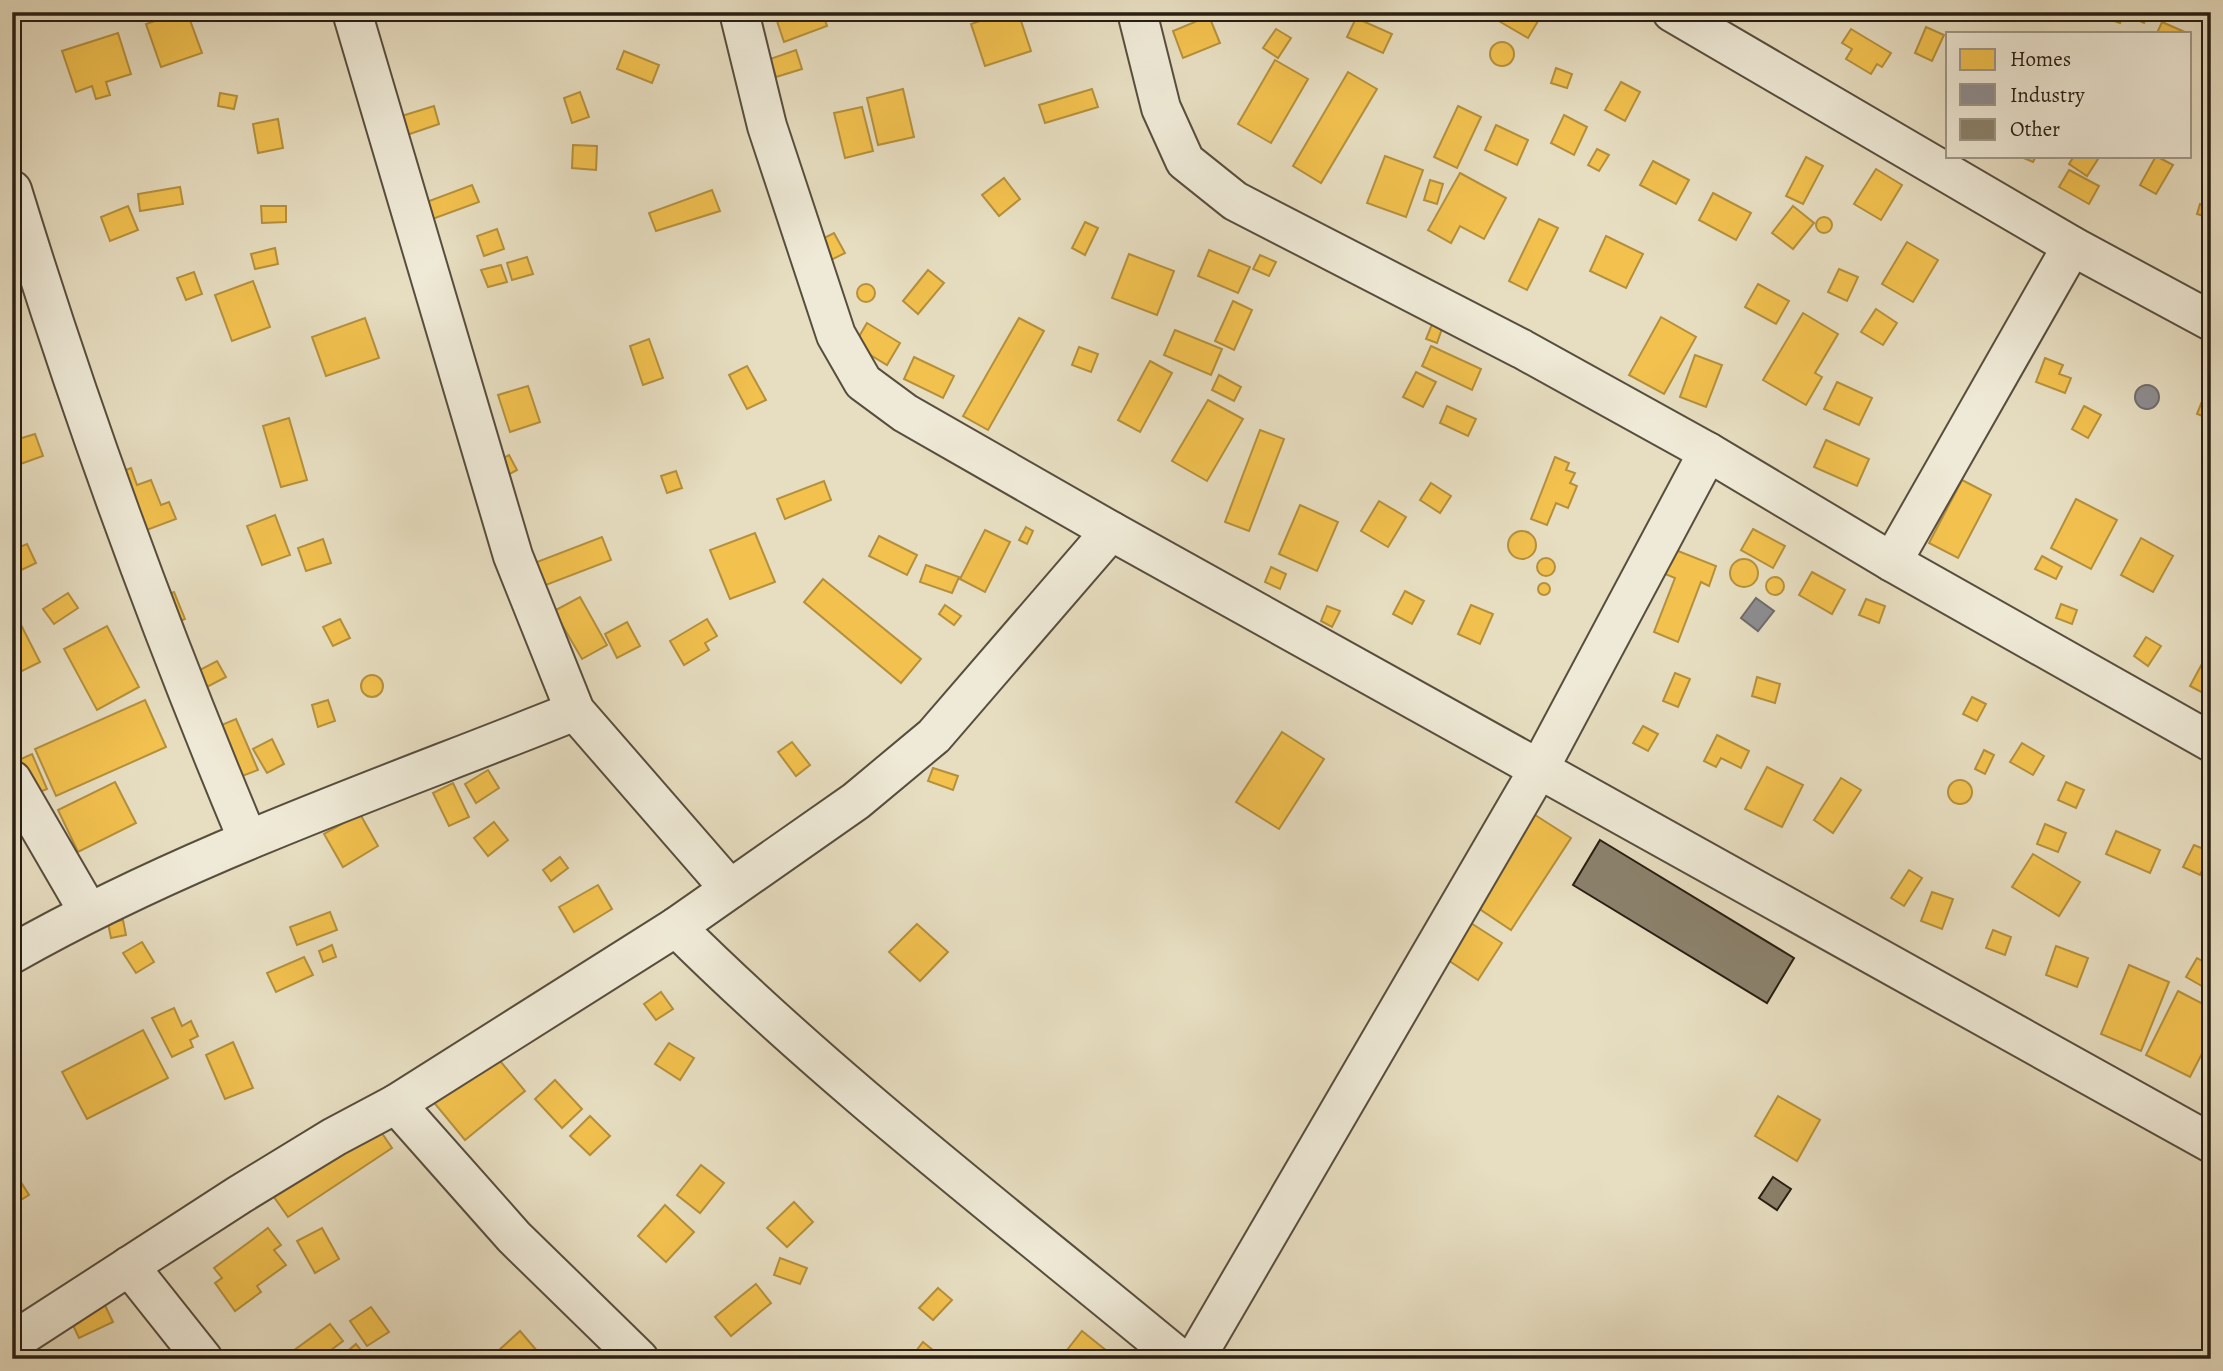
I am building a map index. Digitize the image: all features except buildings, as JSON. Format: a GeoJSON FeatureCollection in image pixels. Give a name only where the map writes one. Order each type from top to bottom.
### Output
{"type":"FeatureCollection","features":[{"type":"Feature","properties":{"kind":"street"},"geometry":{"type":"LineString","coordinates":[[352,12],[513,555],[575,712],[730,889]]}},
{"type":"Feature","properties":{"kind":"street"},"geometry":{"type":"LineString","coordinates":[[739,12],[767,126],[836,335],[863,383],[905,413],[1111,531],[2211,1143]]}},
{"type":"Feature","properties":{"kind":"street"},"geometry":{"type":"LineString","coordinates":[[1137,12],[1161,108],[1185,161],[1235,201],[1522,349],[1708,452],[1892,562],[2211,742]]}},
{"type":"Feature","properties":{"kind":"street"},"geometry":{"type":"LineString","coordinates":[[1672,12],[2072,246],[2211,321]]}},
{"type":"Feature","properties":{"kind":"street"},"geometry":{"type":"LineString","coordinates":[[12,190],[64,360],[107,483],[186,694],[248,840]]}},
{"type":"Feature","properties":{"kind":"street"},"geometry":{"type":"LineString","coordinates":[[1892,562],[2072,246]]}},
{"type":"Feature","properties":{"kind":"street"},"geometry":{"type":"LineString","coordinates":[[1195,1359],[1539,767],[1708,452]]}},
{"type":"Feature","properties":{"kind":"street"},"geometry":{"type":"LineString","coordinates":[[12,1342],[334,1137],[396,1104],[676,927],[856,801],[934,736],[1111,531]]}},
{"type":"Feature","properties":{"kind":"street"},"geometry":{"type":"LineString","coordinates":[[12,954],[88,911],[248,840],[575,712]]}},
{"type":"Feature","properties":{"kind":"street"},"geometry":{"type":"LineString","coordinates":[[12,780],[88,911]]}},
{"type":"Feature","properties":{"kind":"street"},"geometry":{"type":"LineString","coordinates":[[676,927],[737,988],[838,1076],[1180,1359]]}},
{"type":"Feature","properties":{"kind":"street"},"geometry":{"type":"LineString","coordinates":[[396,1104],[514,1237],[639,1359]]}},
{"type":"Feature","properties":{"kind":"street"},"geometry":{"type":"LineString","coordinates":[[129,1266],[203,1359]]}}]}
